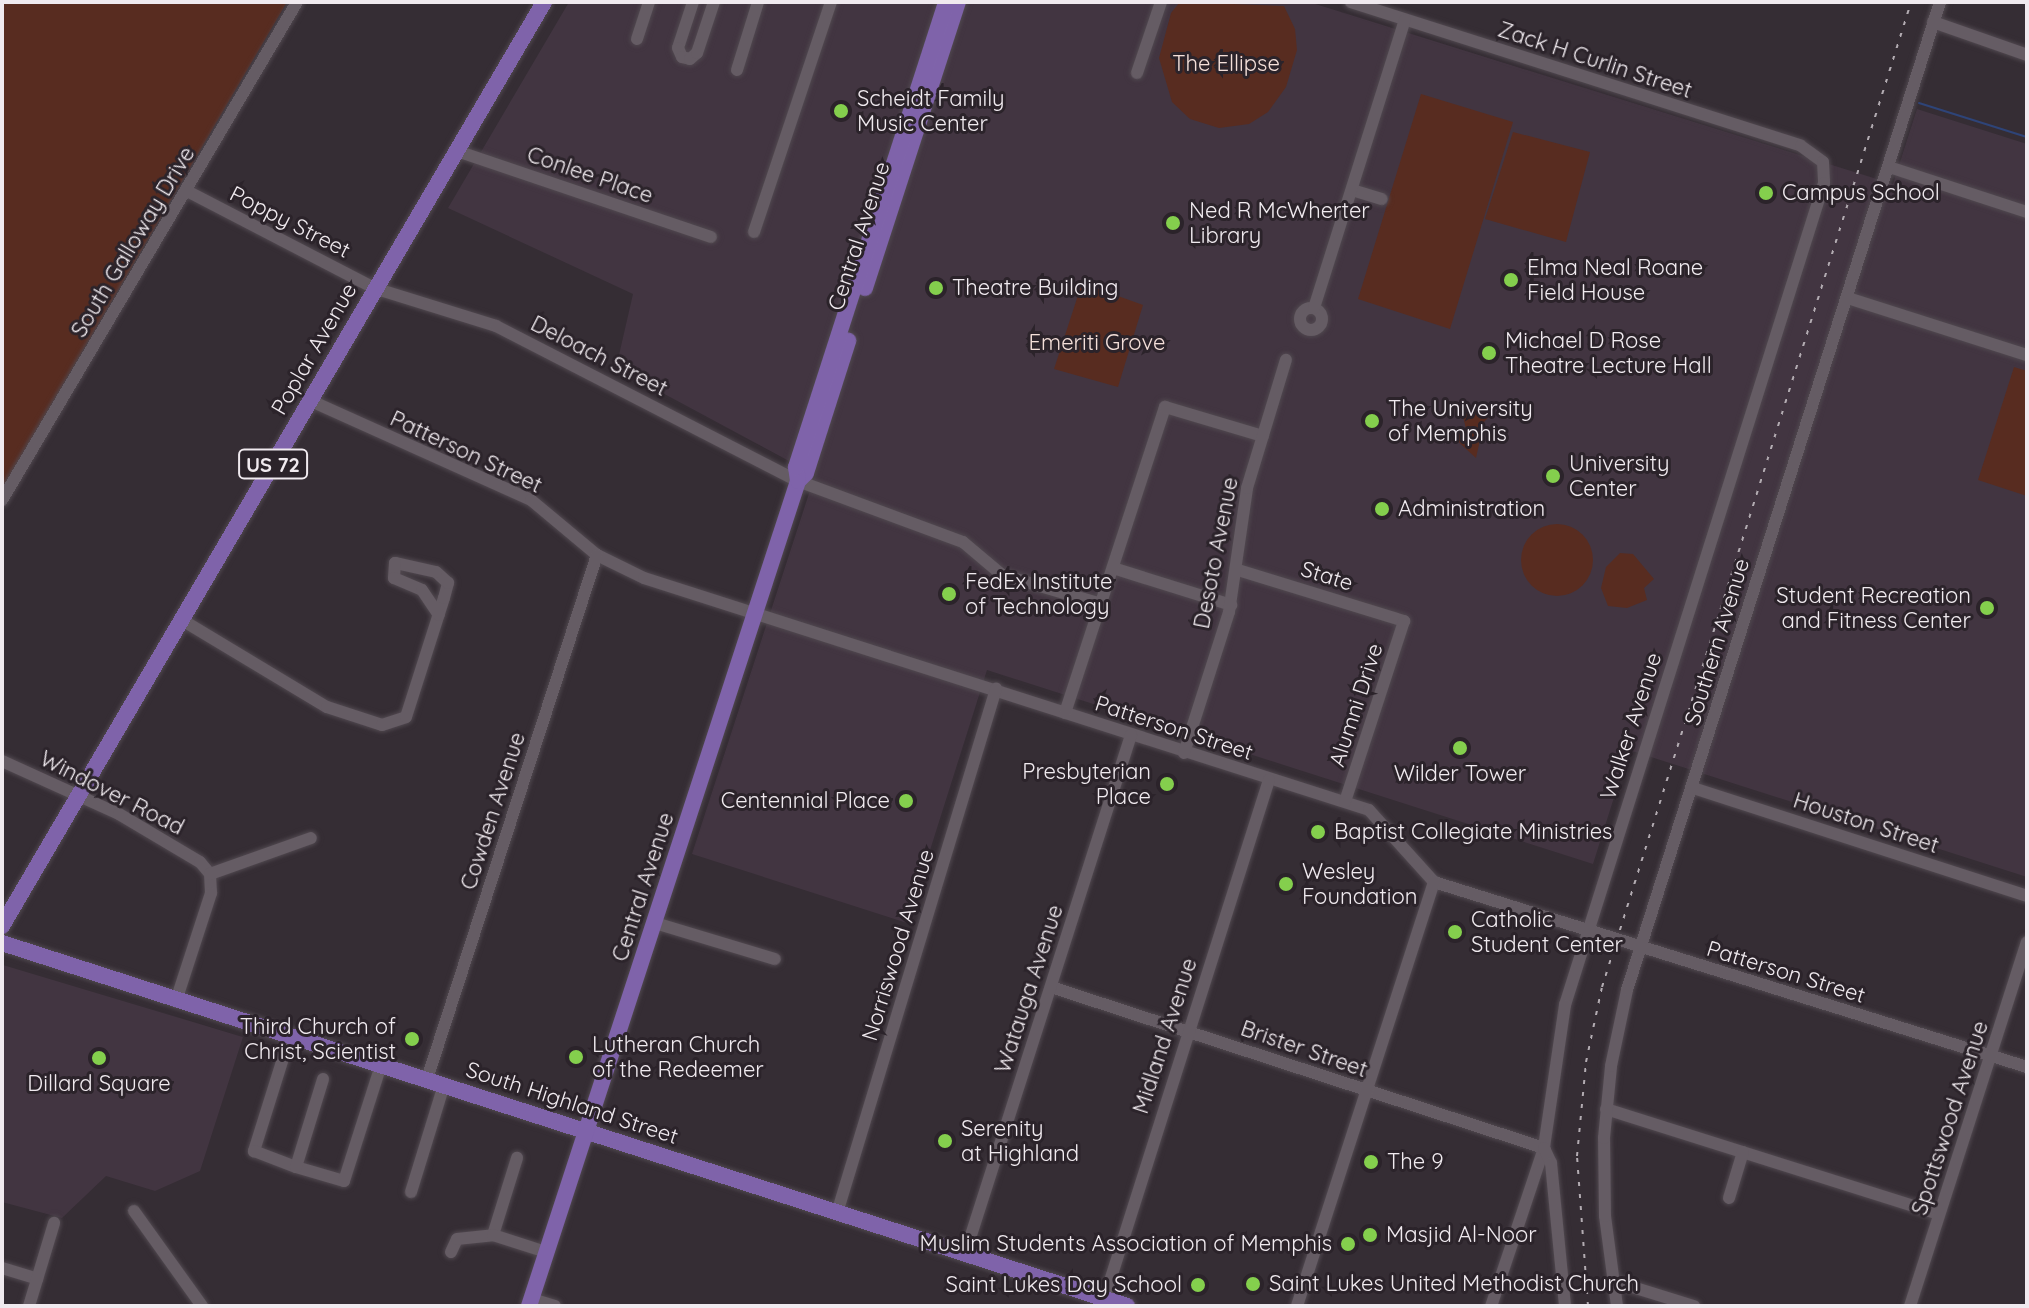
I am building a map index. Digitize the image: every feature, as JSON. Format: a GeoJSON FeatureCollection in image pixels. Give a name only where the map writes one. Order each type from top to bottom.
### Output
{"type":"FeatureCollection","features":[{"type":"Feature","properties":{"kind":"main road","name":"Poplar Avenue"},"geometry":{"type":"LineString","coordinates":[[2,926],[544,2]]}},
{"type":"Feature","properties":{"kind":"main road","name":"Central Avenue"},"geometry":{"type":"LineString","coordinates":[[530,1303],[798,481],[796,467],[946,2]]}},
{"type":"Feature","properties":{"kind":"main road","name":"Central Avenue"},"geometry":{"type":"LineString","coordinates":[[798,481],[806,473],[958,2]]}},
{"type":"Feature","properties":{"kind":"main road"},"geometry":{"type":"LineString","coordinates":[[2,904],[32,877]]}},
{"type":"Feature","properties":{"kind":"main road","name":"South Highland Street"},"geometry":{"type":"LineString","coordinates":[[2,943],[965,1254],[1104,1302],[1127,1306]]}},
{"type":"Feature","properties":{"kind":"street","name":"South Galloway Drive"},"geometry":{"type":"LineString","coordinates":[[2,500],[297,2]]}},
{"type":"Feature","properties":{"kind":"street"},"geometry":{"type":"LineString","coordinates":[[637,39],[649,2]]}},
{"type":"Feature","properties":{"kind":"street"},"geometry":{"type":"LineString","coordinates":[[693,2],[678,48],[685,59],[697,53],[714,2]]}},
{"type":"Feature","properties":{"kind":"street"},"geometry":{"type":"LineString","coordinates":[[737,70],[758,2]]}},
{"type":"Feature","properties":{"kind":"street"},"geometry":{"type":"LineString","coordinates":[[754,232],[831,2]]}},
{"type":"Feature","properties":{"kind":"street"},"geometry":{"type":"LineString","coordinates":[[1137,73],[1161,2]]}},
{"type":"Feature","properties":{"kind":"street","name":"Zack H Curlin Street"},"geometry":{"type":"LineString","coordinates":[[1351,2],[1801,146],[1823,162]]}},
{"type":"Feature","properties":{"kind":"street","name":"Southern Avenue"},"geometry":{"type":"LineString","coordinates":[[1617,1306],[1605,1202],[1606,1109],[1618,1030],[1640,948],[1940,2]]}},
{"type":"Feature","properties":{"kind":"street"},"geometry":{"type":"LineString","coordinates":[[1314,308],[1405,20]]}},
{"type":"Feature","properties":{"kind":"street"},"geometry":{"type":"LineString","coordinates":[[1933,22],[2027,55]]}},
{"type":"Feature","properties":{"kind":"street","name":"Conlee Place"},"geometry":{"type":"LineString","coordinates":[[457,151],[711,237]]}},
{"type":"Feature","properties":{"kind":"street","name":"Walker Avenue"},"geometry":{"type":"LineString","coordinates":[[1491,1306],[1544,1148],[1563,1016],[1587,932],[1824,183],[1823,162]]}},
{"type":"Feature","properties":{"kind":"street"},"geometry":{"type":"LineString","coordinates":[[1889,167],[2027,212]]}},
{"type":"Feature","properties":{"kind":"street"},"geometry":{"type":"LineString","coordinates":[[1352,190],[1382,199]]}},
{"type":"Feature","properties":{"kind":"street","name":"Poppy Street"},"geometry":{"type":"LineString","coordinates":[[187,191],[374,288]]}},
{"type":"Feature","properties":{"kind":"street","name":"Deloach Street"},"geometry":{"type":"LineString","coordinates":[[374,288],[496,326],[798,481],[963,542],[1002,575],[1101,604]]}},
{"type":"Feature","properties":{"kind":"street"},"geometry":{"type":"LineString","coordinates":[[1848,298],[2027,355]]}},
{"type":"Feature","properties":{"kind":"street","name":"Desoto Avenue"},"geometry":{"type":"LineString","coordinates":[[1184,753],[1231,605],[1247,488],[1286,360]]}},
{"type":"Feature","properties":{"kind":"street","name":"Patterson Street"},"geometry":{"type":"LineString","coordinates":[[311,401],[531,500],[597,555],[644,578],[1345,802],[1384,822],[1408,858],[1434,882],[2027,1067]]}},
{"type":"Feature","properties":{"kind":"street"},"geometry":{"type":"LineString","coordinates":[[1065,713],[1165,407],[1263,436]]}},
{"type":"Feature","properties":{"kind":"street","name":"Cowden Avenue"},"geometry":{"type":"LineString","coordinates":[[427,1079],[597,555]]}},
{"type":"Feature","properties":{"kind":"street"},"geometry":{"type":"LineString","coordinates":[[182,620],[327,707],[382,725],[406,717],[439,615],[445,578],[395,563],[394,578],[422,590],[439,615]]}},
{"type":"Feature","properties":{"kind":"street"},"geometry":{"type":"LineString","coordinates":[[1113,568],[1231,605]]}},
{"type":"Feature","properties":{"kind":"street","name":"State"},"geometry":{"type":"LineString","coordinates":[[1238,570],[1404,621]]}},
{"type":"Feature","properties":{"kind":"street","name":"Alumni Drive"},"geometry":{"type":"LineString","coordinates":[[1345,802],[1404,621]]}},
{"type":"Feature","properties":{"kind":"street","name":"Norriswood Avenue"},"geometry":{"type":"LineString","coordinates":[[837,1213],[996,689]]}},
{"type":"Feature","properties":{"kind":"street","name":"Watauga Avenue"},"geometry":{"type":"LineString","coordinates":[[965,1254],[1131,735]]}},
{"type":"Feature","properties":{"kind":"street","name":"Windover Road"},"geometry":{"type":"LineString","coordinates":[[2,761],[80,796],[200,862],[210,874]]}},
{"type":"Feature","properties":{"kind":"street","name":"Midland Avenue"},"geometry":{"type":"LineString","coordinates":[[1104,1302],[1187,1030],[1269,780]]}},
{"type":"Feature","properties":{"kind":"street","name":"Houston Street"},"geometry":{"type":"LineString","coordinates":[[1693,788],[2027,896]]}},
{"type":"Feature","properties":{"kind":"street"},"geometry":{"type":"LineString","coordinates":[[176,1001],[211,893],[210,874],[311,838]]}},
{"type":"Feature","properties":{"kind":"street"},"geometry":{"type":"LineString","coordinates":[[1297,1306],[1434,882]]}},
{"type":"Feature","properties":{"kind":"street"},"geometry":{"type":"LineString","coordinates":[[655,923],[775,959]]}},
{"type":"Feature","properties":{"kind":"street","name":"Spottswood Avenue"},"geometry":{"type":"LineString","coordinates":[[1910,1306],[2027,942]]}},
{"type":"Feature","properties":{"kind":"street","name":"Brister Street"},"geometry":{"type":"LineString","coordinates":[[1051,987],[1544,1148]]}},
{"type":"Feature","properties":{"kind":"street"},"geometry":{"type":"LineString","coordinates":[[290,1036],[254,1151],[296,1167],[344,1181],[381,1065]]}},
{"type":"Feature","properties":{"kind":"street"},"geometry":{"type":"LineString","coordinates":[[296,1167],[323,1079]]}},
{"type":"Feature","properties":{"kind":"street"},"geometry":{"type":"LineString","coordinates":[[411,1192],[444,1085]]}},
{"type":"Feature","properties":{"kind":"street"},"geometry":{"type":"LineString","coordinates":[[1606,1109],[1939,1214]]}},
{"type":"Feature","properties":{"kind":"street"},"geometry":{"type":"LineString","coordinates":[[1544,1148],[1551,1163],[1565,1306]]}},
{"type":"Feature","properties":{"kind":"street"},"geometry":{"type":"LineString","coordinates":[[1729,1198],[1743,1152]]}},
{"type":"Feature","properties":{"kind":"street"},"geometry":{"type":"LineString","coordinates":[[493,1235],[517,1158]]}},
{"type":"Feature","properties":{"kind":"street"},"geometry":{"type":"LineString","coordinates":[[134,1211],[202,1306]]}},
{"type":"Feature","properties":{"kind":"street"},"geometry":{"type":"LineString","coordinates":[[29,1306],[54,1223]]}},
{"type":"Feature","properties":{"kind":"street"},"geometry":{"type":"LineString","coordinates":[[451,1252],[457,1239],[493,1235],[546,1252]]}},
{"type":"Feature","properties":{"kind":"street"},"geometry":{"type":"LineString","coordinates":[[2,1268],[37,1279]]}},
{"type":"Feature","properties":{"kind":"street"},"geometry":{"type":"LineString","coordinates":[[1613,1281],[1694,1306]]}},
{"type":"Feature","properties":{"kind":"street"},"geometry":{"type":"LineString","coordinates":[[530,1303],[555,1306]]}},
{"type":"Feature","properties":{"kind":"shaded area","name":"The University of Memphis"},"geometry":{"type":"Polygon","coordinates":[[[569,2],[1309,2],[1893,184],[1917,109],[2027,144],[2027,877],[1629,750],[1593,864],[987,670],[907,923],[692,854],[815,475],[616,368],[633,294],[448,208],[569,2]]]}},
{"type":"Feature","properties":{"kind":"shaded area"},"geometry":{"type":"Polygon","coordinates":[[[3,965],[243,1037],[200,1171],[155,1191],[106,1176],[62,1218],[2,1202],[3,965]]]}},
{"type":"Feature","properties":{"kind":"green space"},"geometry":{"type":"Polygon","coordinates":[[[2,2],[287,2],[2,489],[2,2]]]}},
{"type":"Feature","properties":{"kind":"green space","name":"The Ellipse"},"geometry":{"type":"Polygon","coordinates":[[[1180,2],[1284,6],[1295,29],[1297,50],[1286,87],[1268,112],[1249,124],[1219,128],[1190,119],[1172,102],[1159,58],[1171,13],[1180,2]]]}},
{"type":"Feature","properties":{"kind":"green space"},"geometry":{"type":"Polygon","coordinates":[[[1421,94],[1513,122],[1450,329],[1358,299],[1421,94]]]}},
{"type":"Feature","properties":{"kind":"green space"},"geometry":{"type":"Polygon","coordinates":[[[1513,132],[1590,152],[1566,242],[1485,219],[1513,132]]]}},
{"type":"Feature","properties":{"kind":"green space","name":"Emeriti Grove"},"geometry":{"type":"Polygon","coordinates":[[[1082,283],[1143,305],[1118,387],[1054,369],[1082,283]]]}},
{"type":"Feature","properties":{"kind":"green space"},"geometry":{"type":"Polygon","coordinates":[[[2014,367],[2027,371],[2027,496],[1978,480],[2014,367]]]}},
{"type":"Feature","properties":{"kind":"green space"},"geometry":{"type":"Polygon","coordinates":[[[1494,411],[1484,422],[1476,458],[1454,438],[1466,429],[1462,412],[1494,411]]]}},
{"type":"Feature","properties":{"kind":"green space"},"geometry":{"type":"Polygon","coordinates":[[[1557,524],[1577,530],[1587,540],[1593,560],[1587,580],[1577,590],[1557,596],[1537,590],[1527,580],[1521,560],[1527,540],[1537,530],[1557,524]]]}},
{"type":"Feature","properties":{"kind":"green space"},"geometry":{"type":"Polygon","coordinates":[[[1620,553],[1633,554],[1654,579],[1644,588],[1647,600],[1627,608],[1608,606],[1601,588],[1606,567],[1620,553]]]}},
{"type":"Feature","properties":{"kind":"waterway"},"geometry":{"type":"LineString","coordinates":[[1919,103],[2027,137]]}},
{"type":"Feature","properties":{"kind":"railway"},"geometry":{"type":"LineString","coordinates":[[1588,1306],[1577,1156],[1586,1062],[1602,987],[1911,2]]}},
{"type":"Feature","properties":{"kind":"place","name":"Scheidt Family Music Center"},"geometry":{"type":"Point","coordinates":[841,111]}},
{"type":"Feature","properties":{"kind":"place","name":"Campus School"},"geometry":{"type":"Point","coordinates":[1766,193]}},
{"type":"Feature","properties":{"kind":"place","name":"Ned R McWherter Library"},"geometry":{"type":"Point","coordinates":[1173,223]}},
{"type":"Feature","properties":{"kind":"place","name":"Elma Neal Roane Field House"},"geometry":{"type":"Point","coordinates":[1511,280]}},
{"type":"Feature","properties":{"kind":"place","name":"Theatre Building"},"geometry":{"type":"Point","coordinates":[936,288]}},
{"type":"Feature","properties":{"kind":"place","name":"Michael D Rose Theatre Lecture Hall"},"geometry":{"type":"Point","coordinates":[1489,353]}},
{"type":"Feature","properties":{"kind":"place","name":"The University of Memphis"},"geometry":{"type":"Point","coordinates":[1372,421]}},
{"type":"Feature","properties":{"kind":"place","name":"University Center"},"geometry":{"type":"Point","coordinates":[1553,476]}},
{"type":"Feature","properties":{"kind":"place","name":"Administration"},"geometry":{"type":"Point","coordinates":[1382,509]}},
{"type":"Feature","properties":{"kind":"place","name":"FedEx Institute of Technology"},"geometry":{"type":"Point","coordinates":[949,594]}},
{"type":"Feature","properties":{"kind":"place","name":"Student Recreation and Fitness Center"},"geometry":{"type":"Point","coordinates":[1987,608]}},
{"type":"Feature","properties":{"kind":"place","name":"Wilder Tower"},"geometry":{"type":"Point","coordinates":[1460,748]}},
{"type":"Feature","properties":{"kind":"place","name":"Presbyterian Place"},"geometry":{"type":"Point","coordinates":[1167,784]}},
{"type":"Feature","properties":{"kind":"place","name":"Centennial Place"},"geometry":{"type":"Point","coordinates":[906,801]}},
{"type":"Feature","properties":{"kind":"place","name":"Baptist Collegiate Ministries"},"geometry":{"type":"Point","coordinates":[1318,832]}},
{"type":"Feature","properties":{"kind":"place","name":"Wesley Foundation"},"geometry":{"type":"Point","coordinates":[1286,884]}},
{"type":"Feature","properties":{"kind":"place","name":"Catholic Student Center"},"geometry":{"type":"Point","coordinates":[1455,932]}},
{"type":"Feature","properties":{"kind":"place","name":"Third Church of Christ, Scientist"},"geometry":{"type":"Point","coordinates":[412,1039]}},
{"type":"Feature","properties":{"kind":"place","name":"Lutheran Church of the Redeemer"},"geometry":{"type":"Point","coordinates":[576,1057]}},
{"type":"Feature","properties":{"kind":"place","name":"Dillard Square"},"geometry":{"type":"Point","coordinates":[99,1058]}},
{"type":"Feature","properties":{"kind":"place","name":"Serenity at Highland"},"geometry":{"type":"Point","coordinates":[945,1141]}},
{"type":"Feature","properties":{"kind":"place","name":"The 9"},"geometry":{"type":"Point","coordinates":[1371,1162]}},
{"type":"Feature","properties":{"kind":"place","name":"Masjid Al-Noor"},"geometry":{"type":"Point","coordinates":[1370,1235]}},
{"type":"Feature","properties":{"kind":"place","name":"Muslim Students Association of Memphis"},"geometry":{"type":"Point","coordinates":[1348,1244]}},
{"type":"Feature","properties":{"kind":"place","name":"Saint Lukes United Methodist Church"},"geometry":{"type":"Point","coordinates":[1253,1284]}},
{"type":"Feature","properties":{"kind":"place","name":"Saint Lukes Day School"},"geometry":{"type":"Point","coordinates":[1198,1285]}}]}
